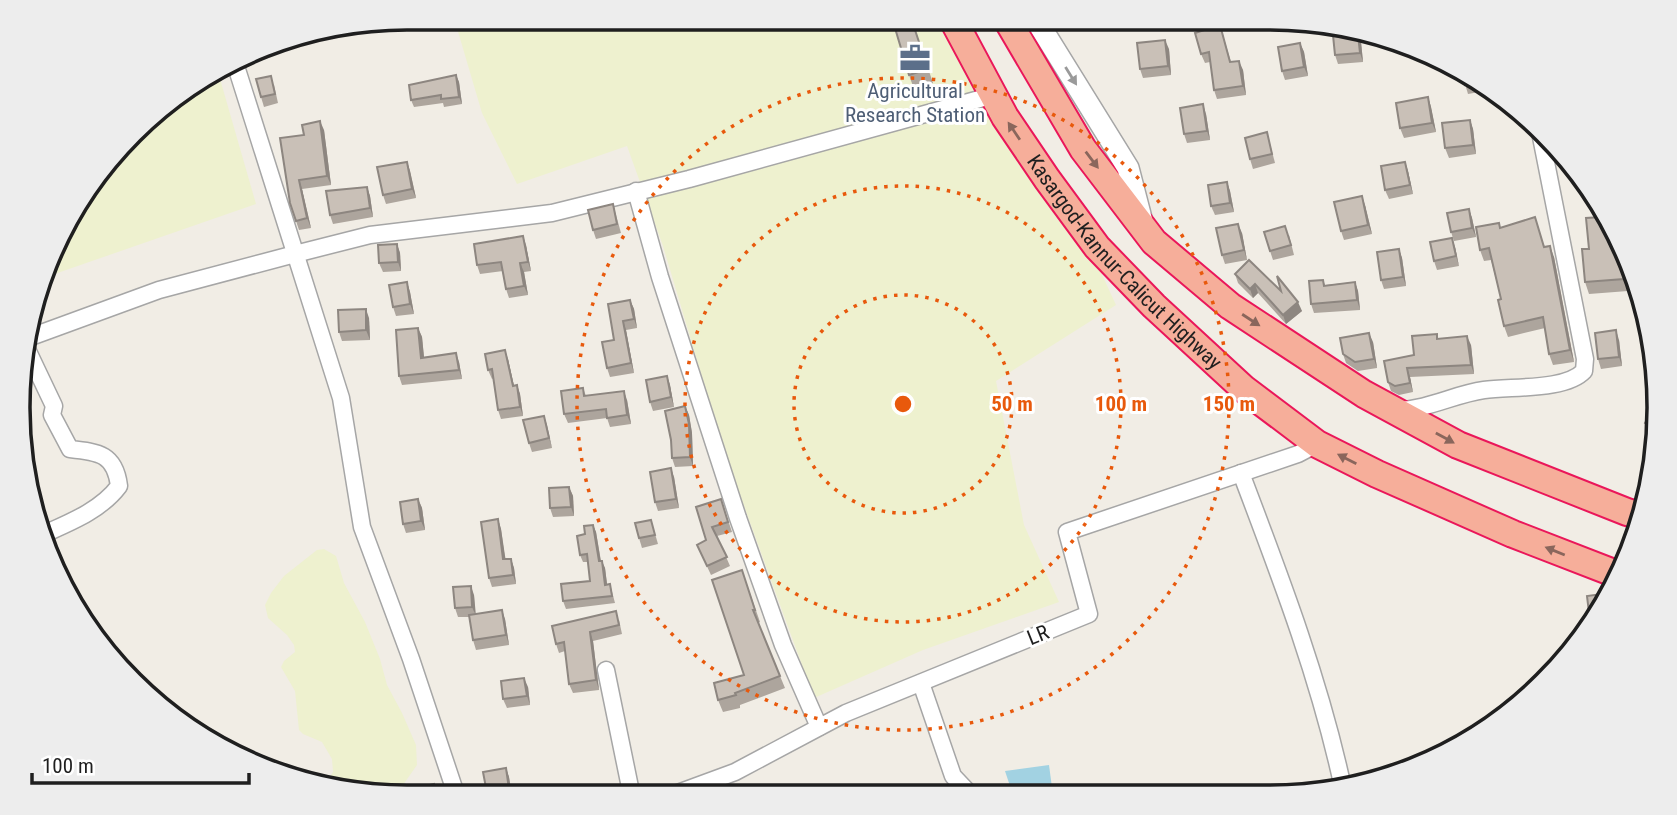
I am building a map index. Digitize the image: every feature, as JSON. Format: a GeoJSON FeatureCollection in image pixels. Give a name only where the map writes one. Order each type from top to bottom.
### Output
{"type":"FeatureCollection","features":[{"type":"Feature","properties":{"kind":"highway","name":"Kasargod-Kannur-Calicut Highway"},"geometry":{"type":"LineString","coordinates":[[959,30],[994,95],[1046,179],[1097,247],[1154,306],[1244,389],[1317,444],[1377,474],[1513,534],[1610,571]]}},
{"type":"Feature","properties":{"kind":"highway","name":"Kasargod-Kannur-Calicut Highway"},"geometry":{"type":"LineString","coordinates":[[1013,30],[1083,149],[1154,242],[1230,306],[1364,394],[1458,445],[1632,513]]}},
{"type":"Feature","properties":{"kind":"street"},"geometry":{"type":"LineString","coordinates":[[1042,30],[1128,168],[1144,229]]}},
{"type":"Feature","properties":{"kind":"street"},"geometry":{"type":"LineString","coordinates":[[237,70],[341,398],[362,527],[411,659],[453,785]]}},
{"type":"Feature","properties":{"kind":"street"},"geometry":{"type":"LineString","coordinates":[[37,334],[159,290],[370,235],[552,213],[807,148],[994,95]]}},
{"type":"Feature","properties":{"kind":"street"},"geometry":{"type":"LineString","coordinates":[[1393,410],[1419,409],[1484,390],[1564,381],[1577,378],[1584,371],[1585,359],[1543,146]]}},
{"type":"Feature","properties":{"kind":"street"},"geometry":{"type":"LineString","coordinates":[[636,191],[660,277],[738,518],[783,645],[819,727]]}},
{"type":"Feature","properties":{"kind":"street"},"geometry":{"type":"LineString","coordinates":[[33,361],[54,406],[52,415],[70,449],[85,450],[106,457],[117,470],[119,486],[110,499],[51,531]]}},
{"type":"Feature","properties":{"kind":"street","name":"LR"},"geometry":{"type":"LineString","coordinates":[[700,785],[735,772],[846,713],[1089,614],[1067,532],[1298,454],[1317,444]]}},
{"type":"Feature","properties":{"kind":"street"},"geometry":{"type":"LineString","coordinates":[[1241,473],[1275,561],[1326,716],[1341,778]]}},
{"type":"Feature","properties":{"kind":"street"},"geometry":{"type":"LineString","coordinates":[[607,670],[630,785]]}},
{"type":"Feature","properties":{"kind":"street"},"geometry":{"type":"LineString","coordinates":[[921,683],[953,776],[962,785]]}},
{"type":"Feature","properties":{"kind":"green space"},"geometry":{"type":"Polygon","coordinates":[[[458,30],[962,30],[1094,257],[1116,305],[996,381],[1024,525],[1059,602],[923,650],[814,698],[725,454],[663,246],[627,146],[517,184],[482,113],[458,30]]]}},
{"type":"Feature","properties":{"kind":"green space"},"geometry":{"type":"Polygon","coordinates":[[[220,79],[256,204],[55,274],[80,219],[123,158],[158,123],[220,79]]]}},
{"type":"Feature","properties":{"kind":"green space"},"geometry":{"type":"Polygon","coordinates":[[[324,549],[336,556],[344,583],[365,622],[380,659],[387,685],[416,745],[417,765],[403,785],[330,777],[333,772],[332,759],[322,742],[299,730],[295,691],[281,667],[295,652],[294,645],[268,618],[265,605],[284,576],[317,550],[324,549]]]}},
{"type":"Feature","properties":{"kind":"water"},"geometry":{"type":"Polygon","coordinates":[[[1049,765],[1052,785],[1010,785],[1005,771],[1049,765]]]}},
{"type":"Feature","properties":{"kind":"building","name":"Agricultural Research Station"},"geometry":{"type":"Polygon","coordinates":[[[896,30],[915,30],[928,69],[909,75],[896,30]]]}},
{"type":"Feature","properties":{"kind":"building"},"geometry":{"type":"Polygon","coordinates":[[[1221,30],[1230,62],[1239,61],[1243,86],[1214,90],[1209,52],[1201,54],[1195,33],[1221,30]]]}},
{"type":"Feature","properties":{"kind":"building"},"geometry":{"type":"Polygon","coordinates":[[[1333,35],[1359,41],[1360,53],[1335,55],[1333,35]]]}},
{"type":"Feature","properties":{"kind":"building"},"geometry":{"type":"Polygon","coordinates":[[[1165,40],[1168,66],[1140,69],[1137,43],[1165,40]]]}},
{"type":"Feature","properties":{"kind":"building"},"geometry":{"type":"Polygon","coordinates":[[[1300,43],[1304,67],[1282,71],[1278,47],[1300,43]]]}},
{"type":"Feature","properties":{"kind":"building"},"geometry":{"type":"Polygon","coordinates":[[[456,75],[459,97],[441,99],[441,95],[411,100],[409,85],[456,75]]]}},
{"type":"Feature","properties":{"kind":"building"},"geometry":{"type":"Polygon","coordinates":[[[271,76],[275,94],[261,97],[256,79],[271,76]]]}},
{"type":"Feature","properties":{"kind":"building"},"geometry":{"type":"Polygon","coordinates":[[[1428,97],[1432,123],[1400,128],[1396,103],[1428,97]]]}},
{"type":"Feature","properties":{"kind":"building"},"geometry":{"type":"Polygon","coordinates":[[[1203,104],[1207,131],[1184,134],[1180,108],[1203,104]]]}},
{"type":"Feature","properties":{"kind":"building"},"geometry":{"type":"Polygon","coordinates":[[[1470,120],[1473,145],[1445,148],[1442,123],[1470,120]]]}},
{"type":"Feature","properties":{"kind":"building"},"geometry":{"type":"Polygon","coordinates":[[[320,121],[327,176],[299,180],[307,218],[296,221],[290,203],[280,138],[304,135],[302,125],[320,121]]]}},
{"type":"Feature","properties":{"kind":"building"},"geometry":{"type":"Polygon","coordinates":[[[1267,132],[1272,154],[1250,159],[1245,138],[1267,132]]]}},
{"type":"Feature","properties":{"kind":"building"},"geometry":{"type":"Polygon","coordinates":[[[407,162],[412,189],[383,195],[377,167],[407,162]]]}},
{"type":"Feature","properties":{"kind":"building"},"geometry":{"type":"Polygon","coordinates":[[[1405,162],[1410,185],[1385,190],[1381,166],[1405,162]]]}},
{"type":"Feature","properties":{"kind":"building"},"geometry":{"type":"Polygon","coordinates":[[[1227,182],[1230,203],[1211,206],[1208,185],[1227,182]]]}},
{"type":"Feature","properties":{"kind":"building"},"geometry":{"type":"Polygon","coordinates":[[[367,187],[370,208],[330,215],[326,191],[367,187]]]}},
{"type":"Feature","properties":{"kind":"building"},"geometry":{"type":"Polygon","coordinates":[[[1362,196],[1368,225],[1341,231],[1334,202],[1362,196]]]}},
{"type":"Feature","properties":{"kind":"building"},"geometry":{"type":"Polygon","coordinates":[[[613,204],[617,224],[593,230],[588,210],[613,204]]]}},
{"type":"Feature","properties":{"kind":"building"},"geometry":{"type":"Polygon","coordinates":[[[1469,209],[1472,228],[1451,232],[1447,213],[1469,209]]]}},
{"type":"Feature","properties":{"kind":"building"},"geometry":{"type":"Polygon","coordinates":[[[1535,217],[1544,247],[1550,246],[1570,350],[1549,354],[1543,317],[1504,326],[1498,300],[1501,299],[1489,248],[1480,250],[1476,227],[1499,223],[1500,228],[1535,217]]]}},
{"type":"Feature","properties":{"kind":"building"},"geometry":{"type":"Polygon","coordinates":[[[1596,217],[1624,279],[1585,282],[1582,249],[1589,249],[1586,218],[1596,217]]]}},
{"type":"Feature","properties":{"kind":"building"},"geometry":{"type":"Polygon","coordinates":[[[1238,224],[1244,250],[1222,255],[1216,228],[1238,224]]]}},
{"type":"Feature","properties":{"kind":"building"},"geometry":{"type":"Polygon","coordinates":[[[1285,226],[1291,245],[1270,251],[1264,232],[1285,226]]]}},
{"type":"Feature","properties":{"kind":"building"},"geometry":{"type":"Polygon","coordinates":[[[523,236],[528,262],[520,263],[524,286],[506,289],[501,262],[477,265],[474,244],[523,236]]]}},
{"type":"Feature","properties":{"kind":"building"},"geometry":{"type":"Polygon","coordinates":[[[1452,238],[1456,256],[1434,261],[1430,242],[1452,238]]]}},
{"type":"Feature","properties":{"kind":"building"},"geometry":{"type":"Polygon","coordinates":[[[397,244],[398,262],[379,263],[378,245],[397,244]]]}},
{"type":"Feature","properties":{"kind":"building"},"geometry":{"type":"Polygon","coordinates":[[[1399,249],[1403,277],[1381,280],[1377,252],[1399,249]]]}},
{"type":"Feature","properties":{"kind":"building"},"geometry":{"type":"Polygon","coordinates":[[[1249,260],[1281,291],[1277,276],[1298,302],[1283,315],[1255,284],[1250,289],[1235,274],[1249,260]]]}},
{"type":"Feature","properties":{"kind":"building"},"geometry":{"type":"Polygon","coordinates":[[[1323,280],[1324,286],[1355,282],[1357,300],[1311,304],[1309,281],[1323,280]]]}},
{"type":"Feature","properties":{"kind":"building"},"geometry":{"type":"Polygon","coordinates":[[[407,282],[410,304],[393,307],[389,285],[407,282]]]}},
{"type":"Feature","properties":{"kind":"building"},"geometry":{"type":"Polygon","coordinates":[[[630,300],[634,319],[623,321],[631,363],[607,368],[602,342],[614,340],[608,304],[630,300]]]}},
{"type":"Feature","properties":{"kind":"building"},"geometry":{"type":"Polygon","coordinates":[[[366,309],[366,330],[339,332],[338,310],[366,309]]]}},
{"type":"Feature","properties":{"kind":"building"},"geometry":{"type":"Polygon","coordinates":[[[418,328],[421,358],[456,353],[459,370],[399,376],[396,330],[418,328]]]}},
{"type":"Feature","properties":{"kind":"building"},"geometry":{"type":"Polygon","coordinates":[[[1616,330],[1619,357],[1598,359],[1595,333],[1616,330]]]}},
{"type":"Feature","properties":{"kind":"building"},"geometry":{"type":"Polygon","coordinates":[[[1369,333],[1374,359],[1355,362],[1343,354],[1340,338],[1369,333]]]}},
{"type":"Feature","properties":{"kind":"building"},"geometry":{"type":"Polygon","coordinates":[[[1437,334],[1437,339],[1467,336],[1471,365],[1407,368],[1410,383],[1395,386],[1388,382],[1384,361],[1414,355],[1412,336],[1437,334]]]}},
{"type":"Feature","properties":{"kind":"building"},"geometry":{"type":"Polygon","coordinates":[[[505,350],[513,386],[517,385],[520,407],[498,410],[492,369],[488,370],[485,354],[505,350]]]}},
{"type":"Feature","properties":{"kind":"building"},"geometry":{"type":"Polygon","coordinates":[[[667,376],[671,397],[650,402],[646,380],[667,376]]]}},
{"type":"Feature","properties":{"kind":"building"},"geometry":{"type":"Polygon","coordinates":[[[583,388],[584,396],[624,391],[627,415],[607,418],[606,409],[564,414],[561,391],[583,388]]]}},
{"type":"Feature","properties":{"kind":"building"},"geometry":{"type":"Polygon","coordinates":[[[685,406],[689,424],[690,457],[672,458],[665,411],[685,406]]]}},
{"type":"Feature","properties":{"kind":"building"},"geometry":{"type":"Polygon","coordinates":[[[544,416],[549,438],[529,443],[523,420],[544,416]]]}},
{"type":"Feature","properties":{"kind":"building"},"geometry":{"type":"Polygon","coordinates":[[[671,468],[676,499],[655,502],[650,472],[671,468]]]}},
{"type":"Feature","properties":{"kind":"building"},"geometry":{"type":"Polygon","coordinates":[[[569,487],[571,507],[550,508],[549,488],[569,487]]]}},
{"type":"Feature","properties":{"kind":"building"},"geometry":{"type":"Polygon","coordinates":[[[418,499],[421,521],[403,524],[400,502],[418,499]]]}},
{"type":"Feature","properties":{"kind":"building"},"geometry":{"type":"Polygon","coordinates":[[[721,499],[728,522],[712,527],[727,557],[707,566],[697,545],[706,540],[696,507],[721,499]]]}},
{"type":"Feature","properties":{"kind":"building"},"geometry":{"type":"Polygon","coordinates":[[[498,519],[503,559],[511,559],[513,575],[489,578],[481,522],[498,519]]]}},
{"type":"Feature","properties":{"kind":"building"},"geometry":{"type":"Polygon","coordinates":[[[651,520],[655,535],[639,538],[635,523],[651,520]]]}},
{"type":"Feature","properties":{"kind":"building"},"geometry":{"type":"Polygon","coordinates":[[[593,525],[605,585],[610,584],[612,596],[563,601],[561,584],[590,581],[587,554],[580,555],[577,536],[585,534],[584,526],[593,525]]]}},
{"type":"Feature","properties":{"kind":"building"},"geometry":{"type":"Polygon","coordinates":[[[742,570],[753,610],[780,676],[718,700],[714,683],[744,675],[712,580],[742,570]]]}},
{"type":"Feature","properties":{"kind":"building"},"geometry":{"type":"Polygon","coordinates":[[[471,586],[472,607],[455,608],[453,587],[471,586]]]}},
{"type":"Feature","properties":{"kind":"building"},"geometry":{"type":"Polygon","coordinates":[[[1598,595],[1589,610],[1587,596],[1598,595]]]}},
{"type":"Feature","properties":{"kind":"building"},"geometry":{"type":"Polygon","coordinates":[[[502,610],[506,635],[473,640],[469,615],[502,610]]]}},
{"type":"Feature","properties":{"kind":"building"},"geometry":{"type":"Polygon","coordinates":[[[616,611],[619,625],[590,632],[596,680],[569,684],[564,642],[556,644],[552,626],[616,611]]]}},
{"type":"Feature","properties":{"kind":"building"},"geometry":{"type":"Polygon","coordinates":[[[524,678],[527,696],[503,699],[501,681],[524,678]]]}},
{"type":"Feature","properties":{"kind":"building"},"geometry":{"type":"Polygon","coordinates":[[[506,768],[508,785],[485,785],[483,772],[506,768]]]}},
{"type":"Feature","properties":{"kind":"place","name":"Agricultural Research Station"},"geometry":{"type":"Point","coordinates":[915,58]}}]}
